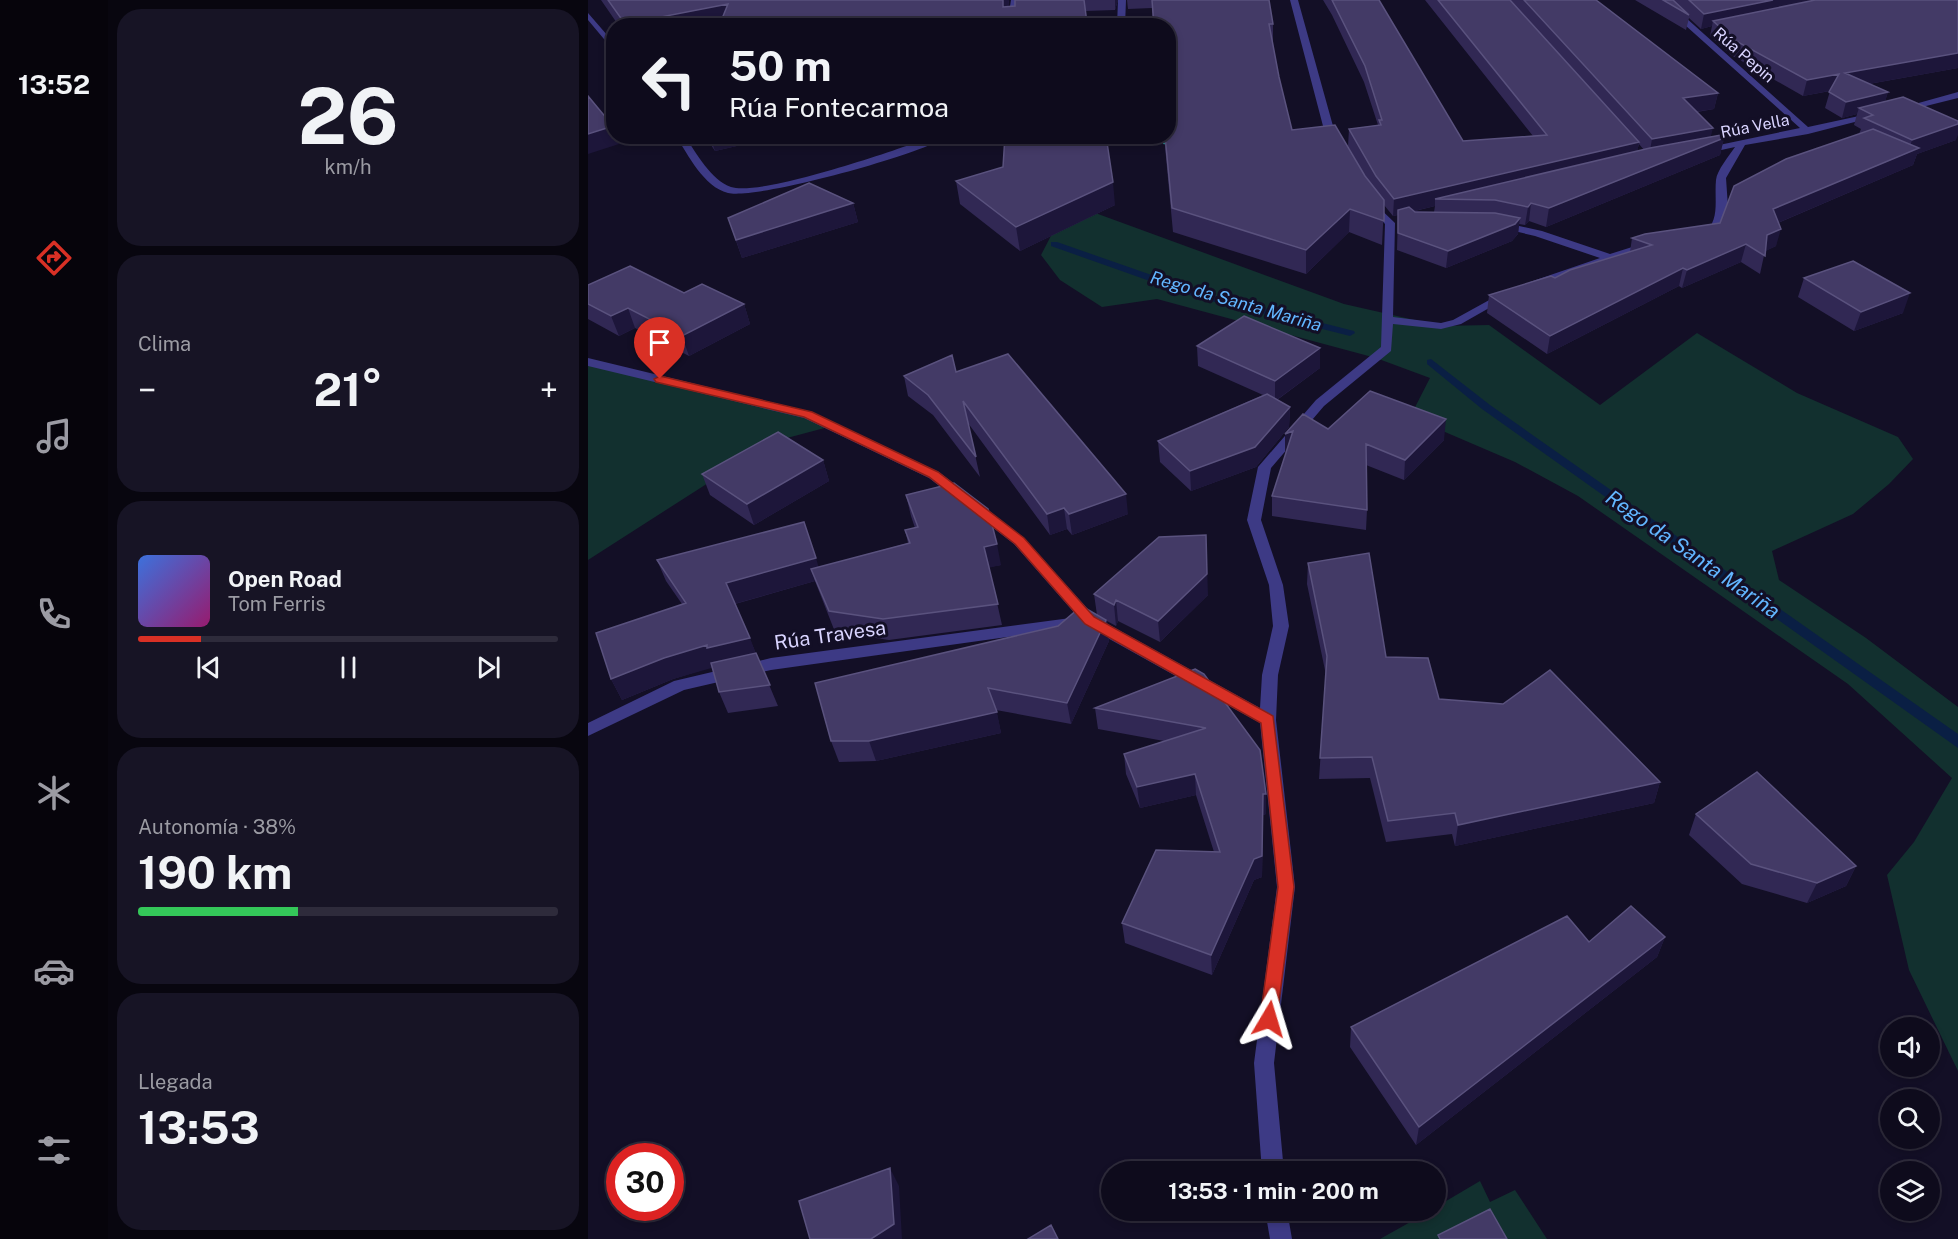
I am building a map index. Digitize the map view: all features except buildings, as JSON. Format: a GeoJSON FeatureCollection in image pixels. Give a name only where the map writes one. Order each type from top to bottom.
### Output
{"type":"FeatureCollection","features":[{"type":"Feature","properties":{"kind":"street"},"geometry":{"type":"LineString","coordinates":[[1012,18],[1015,0]]}},
{"type":"Feature","properties":{"kind":"street"},"geometry":{"type":"LineString","coordinates":[[1121,18],[1122,0]]}},
{"type":"Feature","properties":{"kind":"street"},"geometry":{"type":"LineString","coordinates":[[1294,0],[1328,126],[1343,154]]}},
{"type":"Feature","properties":{"kind":"street","name":"Rúa Pepin"},"geometry":{"type":"LineString","coordinates":[[1661,0],[1808,131]]}},
{"type":"Feature","properties":{"kind":"street"},"geometry":{"type":"LineString","coordinates":[[588,15],[606,39]]}},
{"type":"Feature","properties":{"kind":"street"},"geometry":{"type":"LineString","coordinates":[[1697,34],[1709,32]]}},
{"type":"Feature","properties":{"kind":"street"},"geometry":{"type":"LineString","coordinates":[[1896,110],[1958,96]]}},
{"type":"Feature","properties":{"kind":"street"},"geometry":{"type":"LineString","coordinates":[[1907,108],[1927,116]]}},
{"type":"Feature","properties":{"kind":"street","name":"Rúa Vella"},"geometry":{"type":"LineString","coordinates":[[1689,153],[1808,131],[1885,113]]}},
{"type":"Feature","properties":{"kind":"street"},"geometry":{"type":"LineString","coordinates":[[1693,238],[1711,236],[1719,222],[1723,207],[1721,178],[1742,143]]}},
{"type":"Feature","properties":{"kind":"street"},"geometry":{"type":"LineString","coordinates":[[686,144],[719,185],[730,191],[745,193],[780,187],[918,144]]}},
{"type":"Feature","properties":{"kind":"street"},"geometry":{"type":"LineString","coordinates":[[1272,1161],[1264,1064],[1286,887],[1268,720],[1270,675],[1281,626],[1276,585],[1254,520],[1265,467],[1320,403],[1387,348],[1397,222],[1366,197],[1361,188]]}},
{"type":"Feature","properties":{"kind":"street"},"geometry":{"type":"LineString","coordinates":[[1493,224],[1538,233],[1608,257]]}},
{"type":"Feature","properties":{"kind":"street"},"geometry":{"type":"LineString","coordinates":[[1388,320],[1441,326],[1457,322],[1519,290],[1639,246],[1663,242]]}},
{"type":"Feature","properties":{"kind":"street"},"geometry":{"type":"LineString","coordinates":[[588,362],[808,415],[934,475],[1020,541],[1090,621],[1268,720]]}},
{"type":"Feature","properties":{"kind":"street","name":"Rúa Travesa"},"geometry":{"type":"LineString","coordinates":[[588,730],[680,685],[771,664],[1090,621]]}},
{"type":"Feature","properties":{"kind":"street"},"geometry":{"type":"LineString","coordinates":[[1278,1221],[1281,1239]]}},
{"type":"Feature","properties":{"kind":"path"},"geometry":{"type":"LineString","coordinates":[[1166,144],[1173,148]]}},
{"type":"Feature","properties":{"kind":"green space"},"geometry":{"type":"Polygon","coordinates":[[[1068,203],[1344,304],[1441,326],[1489,325],[1600,405],[1697,333],[1797,393],[1898,437],[1913,459],[1889,484],[1853,514],[1772,551],[1779,580],[1866,638],[1958,707],[1958,1071],[1940,1034],[1940,1017],[1932,1017],[1909,970],[1887,875],[1914,842],[1952,778],[1848,684],[1578,496],[1515,462],[1410,417],[1430,378],[1376,358],[1157,299],[1102,307],[1060,280],[1041,255],[1068,203]]]}},
{"type":"Feature","properties":{"kind":"green space"},"geometry":{"type":"Polygon","coordinates":[[[588,362],[808,415],[832,426],[772,442],[588,560],[588,362]]]}},
{"type":"Feature","properties":{"kind":"green space"},"geometry":{"type":"Polygon","coordinates":[[[1480,1181],[1490,1202],[1515,1190],[1547,1239],[1380,1239],[1412,1221],[1446,1221],[1446,1201],[1480,1181]]]}},
{"type":"Feature","properties":{"kind":"waterway","name":"Rego da Santa Mariña"},"geometry":{"type":"LineString","coordinates":[[1054,244],[1199,295],[1350,333]]}},
{"type":"Feature","properties":{"kind":"waterway","name":"Rego da Santa Mariña"},"geometry":{"type":"LineString","coordinates":[[1431,362],[1486,407],[1958,742]]}},
{"type":"Feature","properties":{"kind":"route"},"geometry":{"type":"LineString","coordinates":[[660,379],[808,415],[934,475],[1020,541],[1090,621],[1268,720],[1286,887],[1269,1019]]}}]}
